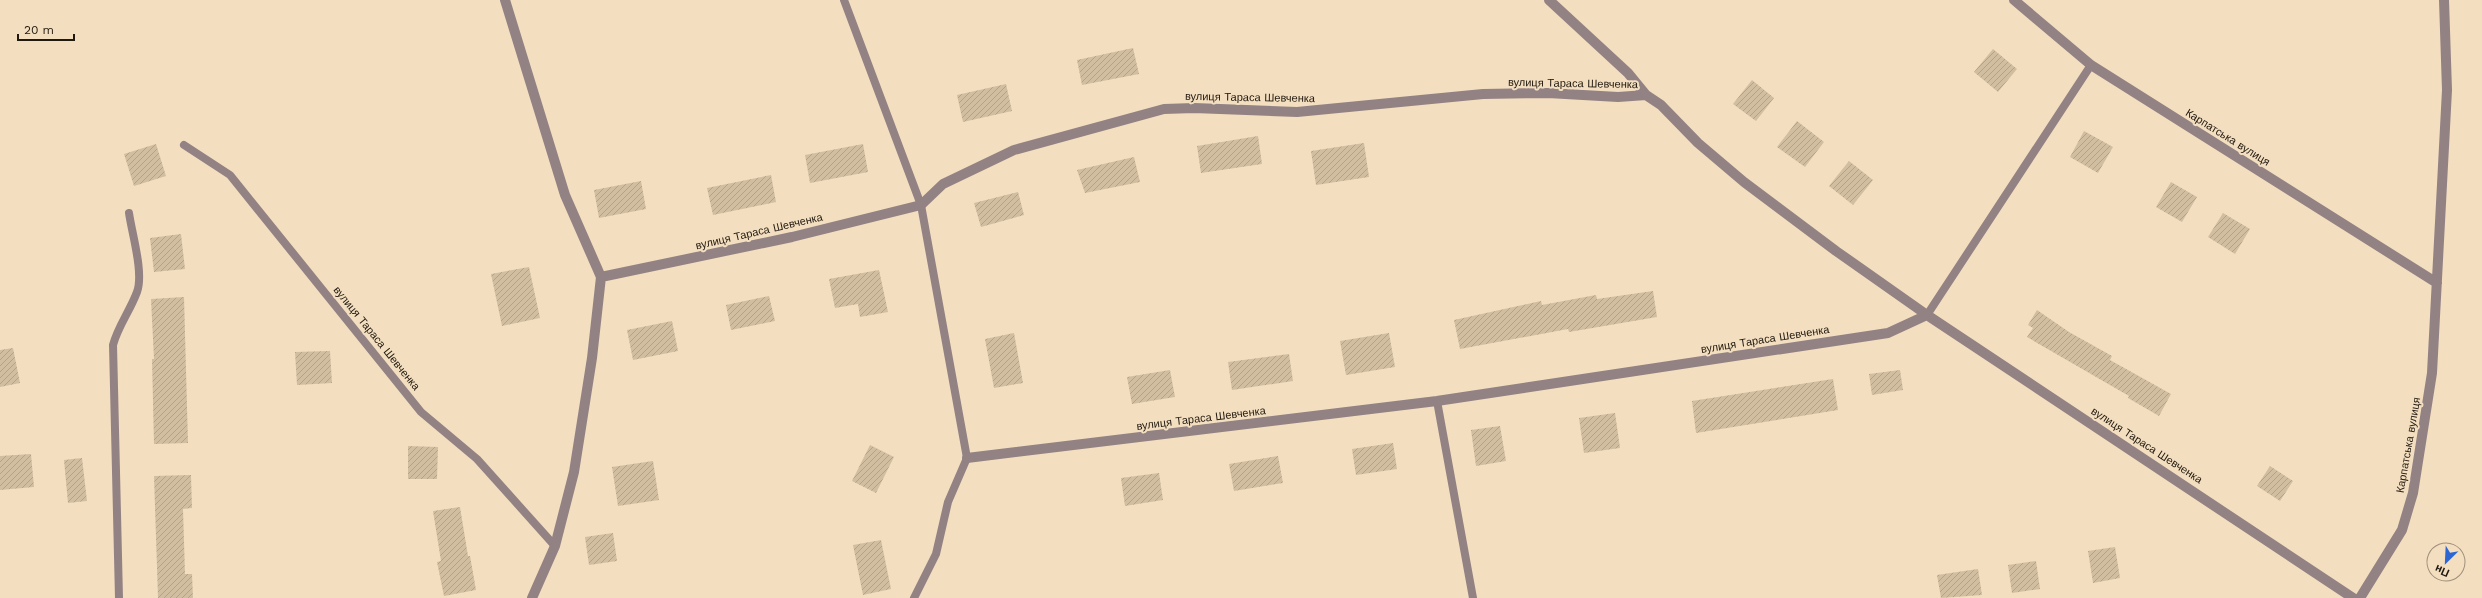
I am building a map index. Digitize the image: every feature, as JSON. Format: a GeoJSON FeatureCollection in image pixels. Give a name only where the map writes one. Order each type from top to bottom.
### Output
{"type":"FeatureCollection","features":[{"type":"Feature","properties":{"kind":"street"},"geometry":{"type":"LineString","coordinates":[[505,0],[565,195],[601,277],[592,358],[574,472],[555,546],[532,598]]}},
{"type":"Feature","properties":{"kind":"street","name":"вулиця Тараса Шевченка"},"geometry":{"type":"LineString","coordinates":[[1549,0],[1628,74],[1646,95],[1661,105],[1698,143],[1744,182],[1927,315],[2162,469],[2353,598]]}},
{"type":"Feature","properties":{"kind":"street","name":"Карпатська вулиця"},"geometry":{"type":"LineString","coordinates":[[2014,0],[2091,65],[2437,284]]}},
{"type":"Feature","properties":{"kind":"street","name":"Карпатська вулиця"},"geometry":{"type":"LineString","coordinates":[[2360,598],[2402,530],[2413,493],[2432,373],[2447,90],[2444,0]]}},
{"type":"Feature","properties":{"kind":"street","name":"вулиця Тараса Шевченка"},"geometry":{"type":"LineString","coordinates":[[601,277],[792,237],[921,205],[944,184],[1014,150],[1164,109],[1194,108],[1297,112],[1483,94],[1548,93],[1618,97],[1646,95]]}},
{"type":"Feature","properties":{"kind":"street","name":"вулиця Тараса Шевченка"},"geometry":{"type":"LineString","coordinates":[[967,458],[1437,401],[1888,333],[1927,315]]}},
{"type":"Feature","properties":{"kind":"lane"},"geometry":{"type":"LineString","coordinates":[[844,0],[921,205],[967,458],[948,502],[936,554],[914,598]]}},
{"type":"Feature","properties":{"kind":"lane"},"geometry":{"type":"LineString","coordinates":[[1927,315],[2091,65]]}},
{"type":"Feature","properties":{"kind":"lane","name":"вулиця Тараса Шевченка"},"geometry":{"type":"LineString","coordinates":[[184,145],[230,175],[421,412],[477,459],[555,546]]}},
{"type":"Feature","properties":{"kind":"lane"},"geometry":{"type":"LineString","coordinates":[[119,598],[113,345],[118,328],[137,292],[140,280],[129,213]]}},
{"type":"Feature","properties":{"kind":"lane"},"geometry":{"type":"LineString","coordinates":[[1437,401],[1473,598]]}},
{"type":"Feature","properties":{"kind":"building"},"geometry":{"type":"Polygon","coordinates":[[[1133,48],[1139,74],[1082,85],[1077,60],[1133,48]]]}},
{"type":"Feature","properties":{"kind":"building"},"geometry":{"type":"Polygon","coordinates":[[[1993,49],[2017,69],[1998,92],[1974,72],[1993,49]]]}},
{"type":"Feature","properties":{"kind":"building"},"geometry":{"type":"Polygon","coordinates":[[[1752,80],[1774,98],[1756,121],[1733,104],[1752,80]]]}},
{"type":"Feature","properties":{"kind":"building"},"geometry":{"type":"Polygon","coordinates":[[[1006,84],[1012,111],[963,122],[957,95],[1006,84]]]}},
{"type":"Feature","properties":{"kind":"building"},"geometry":{"type":"Polygon","coordinates":[[[1797,121],[1824,142],[1805,167],[1777,147],[1797,121]]]}},
{"type":"Feature","properties":{"kind":"building"},"geometry":{"type":"Polygon","coordinates":[[[2084,131],[2113,147],[2098,173],[2070,157],[2084,131]]]}},
{"type":"Feature","properties":{"kind":"building"},"geometry":{"type":"Polygon","coordinates":[[[1258,136],[1262,164],[1201,173],[1197,146],[1258,136]]]}},
{"type":"Feature","properties":{"kind":"building"},"geometry":{"type":"Polygon","coordinates":[[[1364,143],[1369,177],[1316,185],[1311,151],[1364,143]]]}},
{"type":"Feature","properties":{"kind":"building"},"geometry":{"type":"Polygon","coordinates":[[[156,144],[166,176],[134,186],[124,154],[156,144]]]}},
{"type":"Feature","properties":{"kind":"building"},"geometry":{"type":"Polygon","coordinates":[[[863,144],[868,172],[810,183],[805,155],[863,144]]]}},
{"type":"Feature","properties":{"kind":"building"},"geometry":{"type":"Polygon","coordinates":[[[1134,157],[1140,182],[1085,193],[1077,170],[1134,157]]]}},
{"type":"Feature","properties":{"kind":"building"},"geometry":{"type":"Polygon","coordinates":[[[1849,161],[1873,180],[1853,205],[1829,186],[1849,161]]]}},
{"type":"Feature","properties":{"kind":"building"},"geometry":{"type":"Polygon","coordinates":[[[771,175],[776,202],[713,215],[707,188],[771,175]]]}},
{"type":"Feature","properties":{"kind":"building"},"geometry":{"type":"Polygon","coordinates":[[[641,181],[646,209],[599,218],[594,190],[641,181]]]}},
{"type":"Feature","properties":{"kind":"building"},"geometry":{"type":"Polygon","coordinates":[[[2171,182],[2197,197],[2182,222],[2156,207],[2171,182]]]}},
{"type":"Feature","properties":{"kind":"building"},"geometry":{"type":"Polygon","coordinates":[[[1018,192],[1024,215],[981,227],[974,203],[1018,192]]]}},
{"type":"Feature","properties":{"kind":"building"},"geometry":{"type":"Polygon","coordinates":[[[2223,213],[2250,229],[2235,254],[2208,237],[2223,213]]]}},
{"type":"Feature","properties":{"kind":"building"},"geometry":{"type":"Polygon","coordinates":[[[181,234],[185,269],[154,272],[150,238],[181,234]]]}},
{"type":"Feature","properties":{"kind":"building"},"geometry":{"type":"Polygon","coordinates":[[[529,267],[540,318],[502,326],[491,274],[529,267]]]}},
{"type":"Feature","properties":{"kind":"building"},"geometry":{"type":"Polygon","coordinates":[[[879,270],[888,312],[860,317],[858,304],[835,308],[829,279],[879,270]]]}},
{"type":"Feature","properties":{"kind":"building"},"geometry":{"type":"Polygon","coordinates":[[[1653,291],[1657,317],[1569,332],[1568,329],[1460,349],[1454,320],[1541,301],[1542,305],[1596,295],[1597,299],[1653,291]]]}},
{"type":"Feature","properties":{"kind":"building"},"geometry":{"type":"Polygon","coordinates":[[[769,296],[775,321],[731,330],[726,305],[769,296]]]}},
{"type":"Feature","properties":{"kind":"building"},"geometry":{"type":"Polygon","coordinates":[[[184,297],[188,443],[154,444],[152,359],[154,359],[151,299],[184,297]]]}},
{"type":"Feature","properties":{"kind":"building"},"geometry":{"type":"Polygon","coordinates":[[[2037,310],[2069,332],[2112,356],[2110,360],[2171,394],[2159,416],[2128,398],[2129,396],[2027,337],[2033,328],[2028,325],[2037,310]]]}},
{"type":"Feature","properties":{"kind":"building"},"geometry":{"type":"Polygon","coordinates":[[[672,321],[678,351],[633,360],[627,330],[672,321]]]}},
{"type":"Feature","properties":{"kind":"building"},"geometry":{"type":"Polygon","coordinates":[[[1014,333],[1023,383],[994,388],[985,339],[1014,333]]]}},
{"type":"Feature","properties":{"kind":"building"},"geometry":{"type":"Polygon","coordinates":[[[1389,333],[1395,367],[1346,375],[1340,341],[1389,333]]]}},
{"type":"Feature","properties":{"kind":"building"},"geometry":{"type":"Polygon","coordinates":[[[13,348],[20,383],[0,387],[0,350],[13,348]]]}},
{"type":"Feature","properties":{"kind":"building"},"geometry":{"type":"Polygon","coordinates":[[[330,351],[332,383],[297,385],[295,352],[330,351]]]}},
{"type":"Feature","properties":{"kind":"building"},"geometry":{"type":"Polygon","coordinates":[[[1289,354],[1293,381],[1232,390],[1228,362],[1289,354]]]}},
{"type":"Feature","properties":{"kind":"building"},"geometry":{"type":"Polygon","coordinates":[[[1170,370],[1175,397],[1132,404],[1127,377],[1170,370]]]}},
{"type":"Feature","properties":{"kind":"building"},"geometry":{"type":"Polygon","coordinates":[[[1900,370],[1903,390],[1872,395],[1869,374],[1900,370]]]}},
{"type":"Feature","properties":{"kind":"building"},"geometry":{"type":"Polygon","coordinates":[[[1833,379],[1838,410],[1696,433],[1692,401],[1833,379]]]}},
{"type":"Feature","properties":{"kind":"building"},"geometry":{"type":"Polygon","coordinates":[[[1615,413],[1620,448],[1584,453],[1579,418],[1615,413]]]}},
{"type":"Feature","properties":{"kind":"building"},"geometry":{"type":"Polygon","coordinates":[[[1500,426],[1506,461],[1476,466],[1471,430],[1500,426]]]}},
{"type":"Feature","properties":{"kind":"building"},"geometry":{"type":"Polygon","coordinates":[[[1393,443],[1397,469],[1356,475],[1352,449],[1393,443]]]}},
{"type":"Feature","properties":{"kind":"building"},"geometry":{"type":"Polygon","coordinates":[[[870,445],[894,457],[876,493],[852,481],[870,445]]]}},
{"type":"Feature","properties":{"kind":"building"},"geometry":{"type":"Polygon","coordinates":[[[408,446],[438,447],[437,479],[408,479],[408,446]]]}},
{"type":"Feature","properties":{"kind":"building"},"geometry":{"type":"Polygon","coordinates":[[[31,454],[34,487],[0,490],[0,456],[31,454]]]}},
{"type":"Feature","properties":{"kind":"building"},"geometry":{"type":"Polygon","coordinates":[[[1278,456],[1283,483],[1234,491],[1229,464],[1278,456]]]}},
{"type":"Feature","properties":{"kind":"building"},"geometry":{"type":"Polygon","coordinates":[[[82,458],[87,501],[68,503],[64,460],[82,458]]]}},
{"type":"Feature","properties":{"kind":"building"},"geometry":{"type":"Polygon","coordinates":[[[653,461],[659,500],[618,506],[612,467],[653,461]]]}},
{"type":"Feature","properties":{"kind":"building"},"geometry":{"type":"Polygon","coordinates":[[[2270,466],[2293,481],[2280,501],[2257,486],[2270,466]]]}},
{"type":"Feature","properties":{"kind":"building"},"geometry":{"type":"Polygon","coordinates":[[[1159,473],[1163,500],[1125,506],[1121,478],[1159,473]]]}},
{"type":"Feature","properties":{"kind":"building"},"geometry":{"type":"Polygon","coordinates":[[[191,475],[192,508],[183,509],[185,574],[192,574],[193,598],[158,598],[154,476],[191,475]]]}},
{"type":"Feature","properties":{"kind":"building"},"geometry":{"type":"Polygon","coordinates":[[[460,507],[468,556],[470,556],[476,590],[444,596],[437,562],[441,561],[433,511],[460,507]]]}},
{"type":"Feature","properties":{"kind":"building"},"geometry":{"type":"Polygon","coordinates":[[[613,533],[617,561],[589,565],[585,537],[613,533]]]}},
{"type":"Feature","properties":{"kind":"building"},"geometry":{"type":"Polygon","coordinates":[[[881,540],[891,589],[863,595],[853,545],[881,540]]]}},
{"type":"Feature","properties":{"kind":"building"},"geometry":{"type":"Polygon","coordinates":[[[2115,547],[2120,578],[2093,583],[2088,551],[2115,547]]]}},
{"type":"Feature","properties":{"kind":"building"},"geometry":{"type":"Polygon","coordinates":[[[2036,561],[2040,589],[2012,593],[2008,565],[2036,561]]]}},
{"type":"Feature","properties":{"kind":"building"},"geometry":{"type":"Polygon","coordinates":[[[1978,569],[1982,595],[1941,598],[1937,575],[1978,569]]]}}]}
